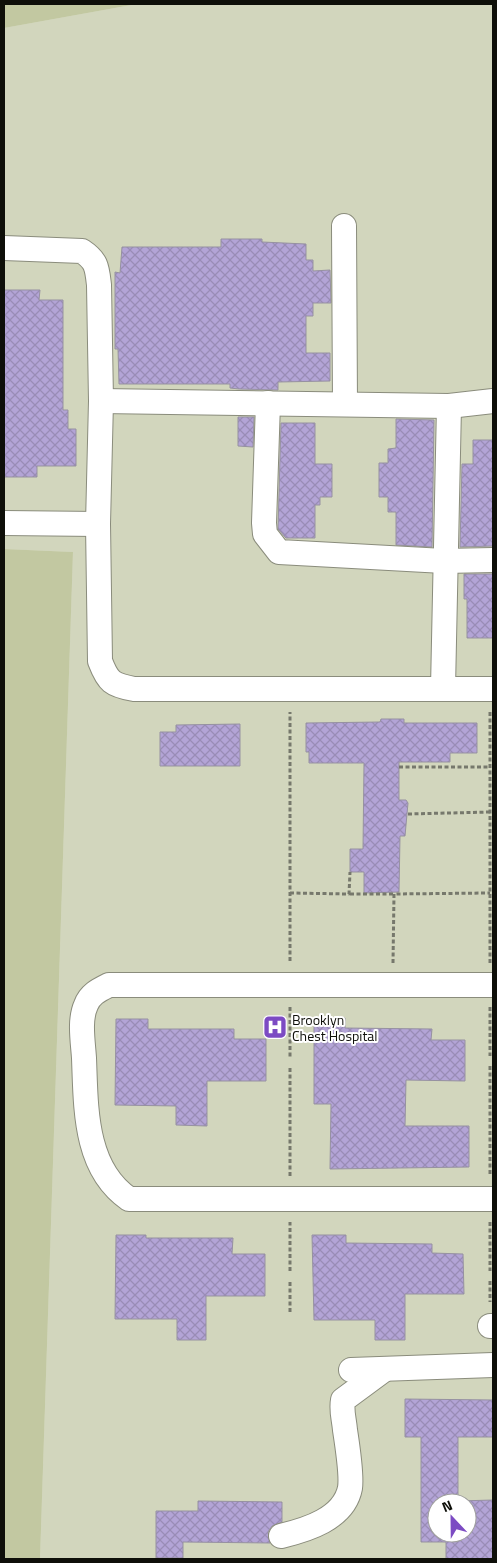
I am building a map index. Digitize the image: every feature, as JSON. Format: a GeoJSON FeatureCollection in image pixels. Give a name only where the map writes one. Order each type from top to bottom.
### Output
{"type":"FeatureCollection","features":[{"type":"Feature","properties":{"kind":"lane"},"geometry":{"type":"LineString","coordinates":[[344,226],[345,404]]}},
{"type":"Feature","properties":{"kind":"lane"},"geometry":{"type":"LineString","coordinates":[[4,248],[82,251],[93,259],[100,285],[101,401],[98,524],[100,661],[106,678],[119,686],[134,689],[491,688]]}},
{"type":"Feature","properties":{"kind":"lane"},"geometry":{"type":"LineString","coordinates":[[101,401],[450,406],[493,401]]}},
{"type":"Feature","properties":{"kind":"lane"},"geometry":{"type":"LineString","coordinates":[[268,403],[264,523],[265,534],[279,552],[444,561],[493,560]]}},
{"type":"Feature","properties":{"kind":"lane"},"geometry":{"type":"LineString","coordinates":[[443,688],[444,561],[450,406]]}},
{"type":"Feature","properties":{"kind":"lane"},"geometry":{"type":"LineString","coordinates":[[4,523],[98,524]]}},
{"type":"Feature","properties":{"kind":"lane"},"geometry":{"type":"LineString","coordinates":[[492,985],[108,985],[95,992],[86,1005],[83,1026],[88,1133],[105,1175],[115,1189],[129,1199],[492,1199]]}},
{"type":"Feature","properties":{"kind":"lane"},"geometry":{"type":"LineString","coordinates":[[351,1370],[493,1365]]}},
{"type":"Feature","properties":{"kind":"lane"},"geometry":{"type":"LineString","coordinates":[[281,1536],[308,1529],[328,1518],[342,1503],[350,1488],[345,1428],[341,1414],[343,1400],[385,1369]]}},
{"type":"Feature","properties":{"kind":"path"},"geometry":{"type":"LineString","coordinates":[[490,1056],[492,985],[490,893],[491,688]]}},
{"type":"Feature","properties":{"kind":"path"},"geometry":{"type":"LineString","coordinates":[[290,689],[290,1057]]}},
{"type":"Feature","properties":{"kind":"path"},"geometry":{"type":"LineString","coordinates":[[399,767],[490,767]]}},
{"type":"Feature","properties":{"kind":"path"},"geometry":{"type":"LineString","coordinates":[[408,814],[490,812]]}},
{"type":"Feature","properties":{"kind":"path"},"geometry":{"type":"LineString","coordinates":[[349,894],[350,872]]}},
{"type":"Feature","properties":{"kind":"path"},"geometry":{"type":"LineString","coordinates":[[290,893],[490,893]]}},
{"type":"Feature","properties":{"kind":"path"},"geometry":{"type":"LineString","coordinates":[[393,985],[394,894]]}},
{"type":"Feature","properties":{"kind":"path"},"geometry":{"type":"LineString","coordinates":[[290,1066],[290,1271]]}},
{"type":"Feature","properties":{"kind":"path"},"geometry":{"type":"LineString","coordinates":[[490,1066],[492,1199],[490,1272]]}},
{"type":"Feature","properties":{"kind":"path"},"geometry":{"type":"LineString","coordinates":[[290,1282],[290,1314]]}},
{"type":"Feature","properties":{"kind":"shaded area"},"geometry":{"type":"Polygon","coordinates":[[[4,4],[137,4],[4,28],[4,4]]]}},
{"type":"Feature","properties":{"kind":"shaded area","name":"Brooklyn Chest Hospital"},"geometry":{"type":"Polygon","coordinates":[[[137,4],[493,4],[493,1559],[40,1559],[73,552],[4,549],[4,28],[137,4]]]}},
{"type":"Feature","properties":{"kind":"shaded area"},"geometry":{"type":"Polygon","coordinates":[[[4,549],[73,552],[40,1559],[4,1559],[4,549]]]}},
{"type":"Feature","properties":{"kind":"building"},"geometry":{"type":"Polygon","coordinates":[[[221,239],[262,239],[262,242],[306,244],[306,260],[313,260],[313,271],[330,270],[331,303],[313,303],[313,316],[306,316],[306,353],[330,353],[330,381],[278,382],[278,390],[230,388],[230,384],[119,384],[118,349],[115,349],[115,272],[120,273],[122,247],[221,247],[221,239]]]}},
{"type":"Feature","properties":{"kind":"building"},"geometry":{"type":"Polygon","coordinates":[[[4,290],[40,290],[39,300],[63,300],[63,410],[68,410],[68,429],[76,429],[76,466],[37,466],[37,477],[4,477],[4,290]]]}},
{"type":"Feature","properties":{"kind":"building"},"geometry":{"type":"Polygon","coordinates":[[[238,417],[254,417],[253,447],[238,446],[238,417]]]}},
{"type":"Feature","properties":{"kind":"building"},"geometry":{"type":"Polygon","coordinates":[[[396,419],[434,420],[432,547],[396,545],[396,512],[388,512],[388,497],[379,497],[379,463],[388,463],[388,449],[396,448],[396,419]]]}},
{"type":"Feature","properties":{"kind":"building"},"geometry":{"type":"Polygon","coordinates":[[[281,423],[315,423],[315,464],[332,464],[332,497],[320,497],[320,505],[315,505],[315,538],[286,538],[278,529],[281,423]]]}},
{"type":"Feature","properties":{"kind":"building"},"geometry":{"type":"Polygon","coordinates":[[[473,440],[493,440],[493,546],[460,547],[462,464],[473,464],[473,440]]]}},
{"type":"Feature","properties":{"kind":"building"},"geometry":{"type":"Polygon","coordinates":[[[464,574],[493,574],[493,638],[467,638],[467,599],[464,599],[464,574]]]}},
{"type":"Feature","properties":{"kind":"building"},"geometry":{"type":"Polygon","coordinates":[[[381,719],[404,719],[404,723],[477,723],[477,753],[450,753],[450,762],[399,762],[399,800],[406,800],[408,803],[405,836],[400,836],[399,892],[364,893],[364,872],[350,872],[350,849],[363,849],[364,763],[309,763],[309,752],[306,752],[306,723],[380,722],[381,719]]]}},
{"type":"Feature","properties":{"kind":"building"},"geometry":{"type":"Polygon","coordinates":[[[240,724],[240,766],[160,766],[160,732],[176,732],[176,725],[240,724]]]}},
{"type":"Feature","properties":{"kind":"building"},"geometry":{"type":"Polygon","coordinates":[[[345,1018],[345,1028],[432,1029],[431,1040],[465,1040],[465,1081],[406,1080],[405,1126],[469,1126],[469,1167],[330,1169],[331,1104],[314,1104],[314,1019],[345,1018]]]}},
{"type":"Feature","properties":{"kind":"building"},"geometry":{"type":"Polygon","coordinates":[[[116,1019],[148,1019],[148,1029],[234,1029],[234,1039],[266,1039],[266,1081],[207,1081],[207,1126],[176,1125],[176,1106],[115,1105],[116,1019]]]}},
{"type":"Feature","properties":{"kind":"building"},"geometry":{"type":"Polygon","coordinates":[[[116,1235],[146,1235],[146,1238],[233,1238],[232,1254],[265,1254],[265,1296],[206,1296],[206,1340],[177,1340],[177,1319],[115,1319],[116,1235]]]}},
{"type":"Feature","properties":{"kind":"building"},"geometry":{"type":"Polygon","coordinates":[[[312,1235],[346,1235],[346,1243],[432,1244],[432,1253],[463,1254],[464,1294],[405,1294],[405,1340],[375,1340],[375,1320],[314,1320],[312,1235]]]}},
{"type":"Feature","properties":{"kind":"building"},"geometry":{"type":"Polygon","coordinates":[[[405,1399],[493,1400],[493,1437],[458,1437],[458,1493],[427,1493],[427,1542],[421,1542],[421,1437],[405,1437],[405,1399]]]}},
{"type":"Feature","properties":{"kind":"building"},"geometry":{"type":"Polygon","coordinates":[[[477,1500],[493,1500],[493,1559],[446,1559],[446,1543],[477,1543],[477,1500]]]}},
{"type":"Feature","properties":{"kind":"building"},"geometry":{"type":"Polygon","coordinates":[[[198,1501],[282,1502],[282,1522],[272,1526],[268,1532],[270,1543],[183,1542],[183,1558],[156,1558],[156,1511],[198,1511],[198,1501]]]}},
{"type":"Feature","properties":{"kind":"place","name":"Brooklyn Chest Hospital"},"geometry":{"type":"Point","coordinates":[275,1027]}}]}
